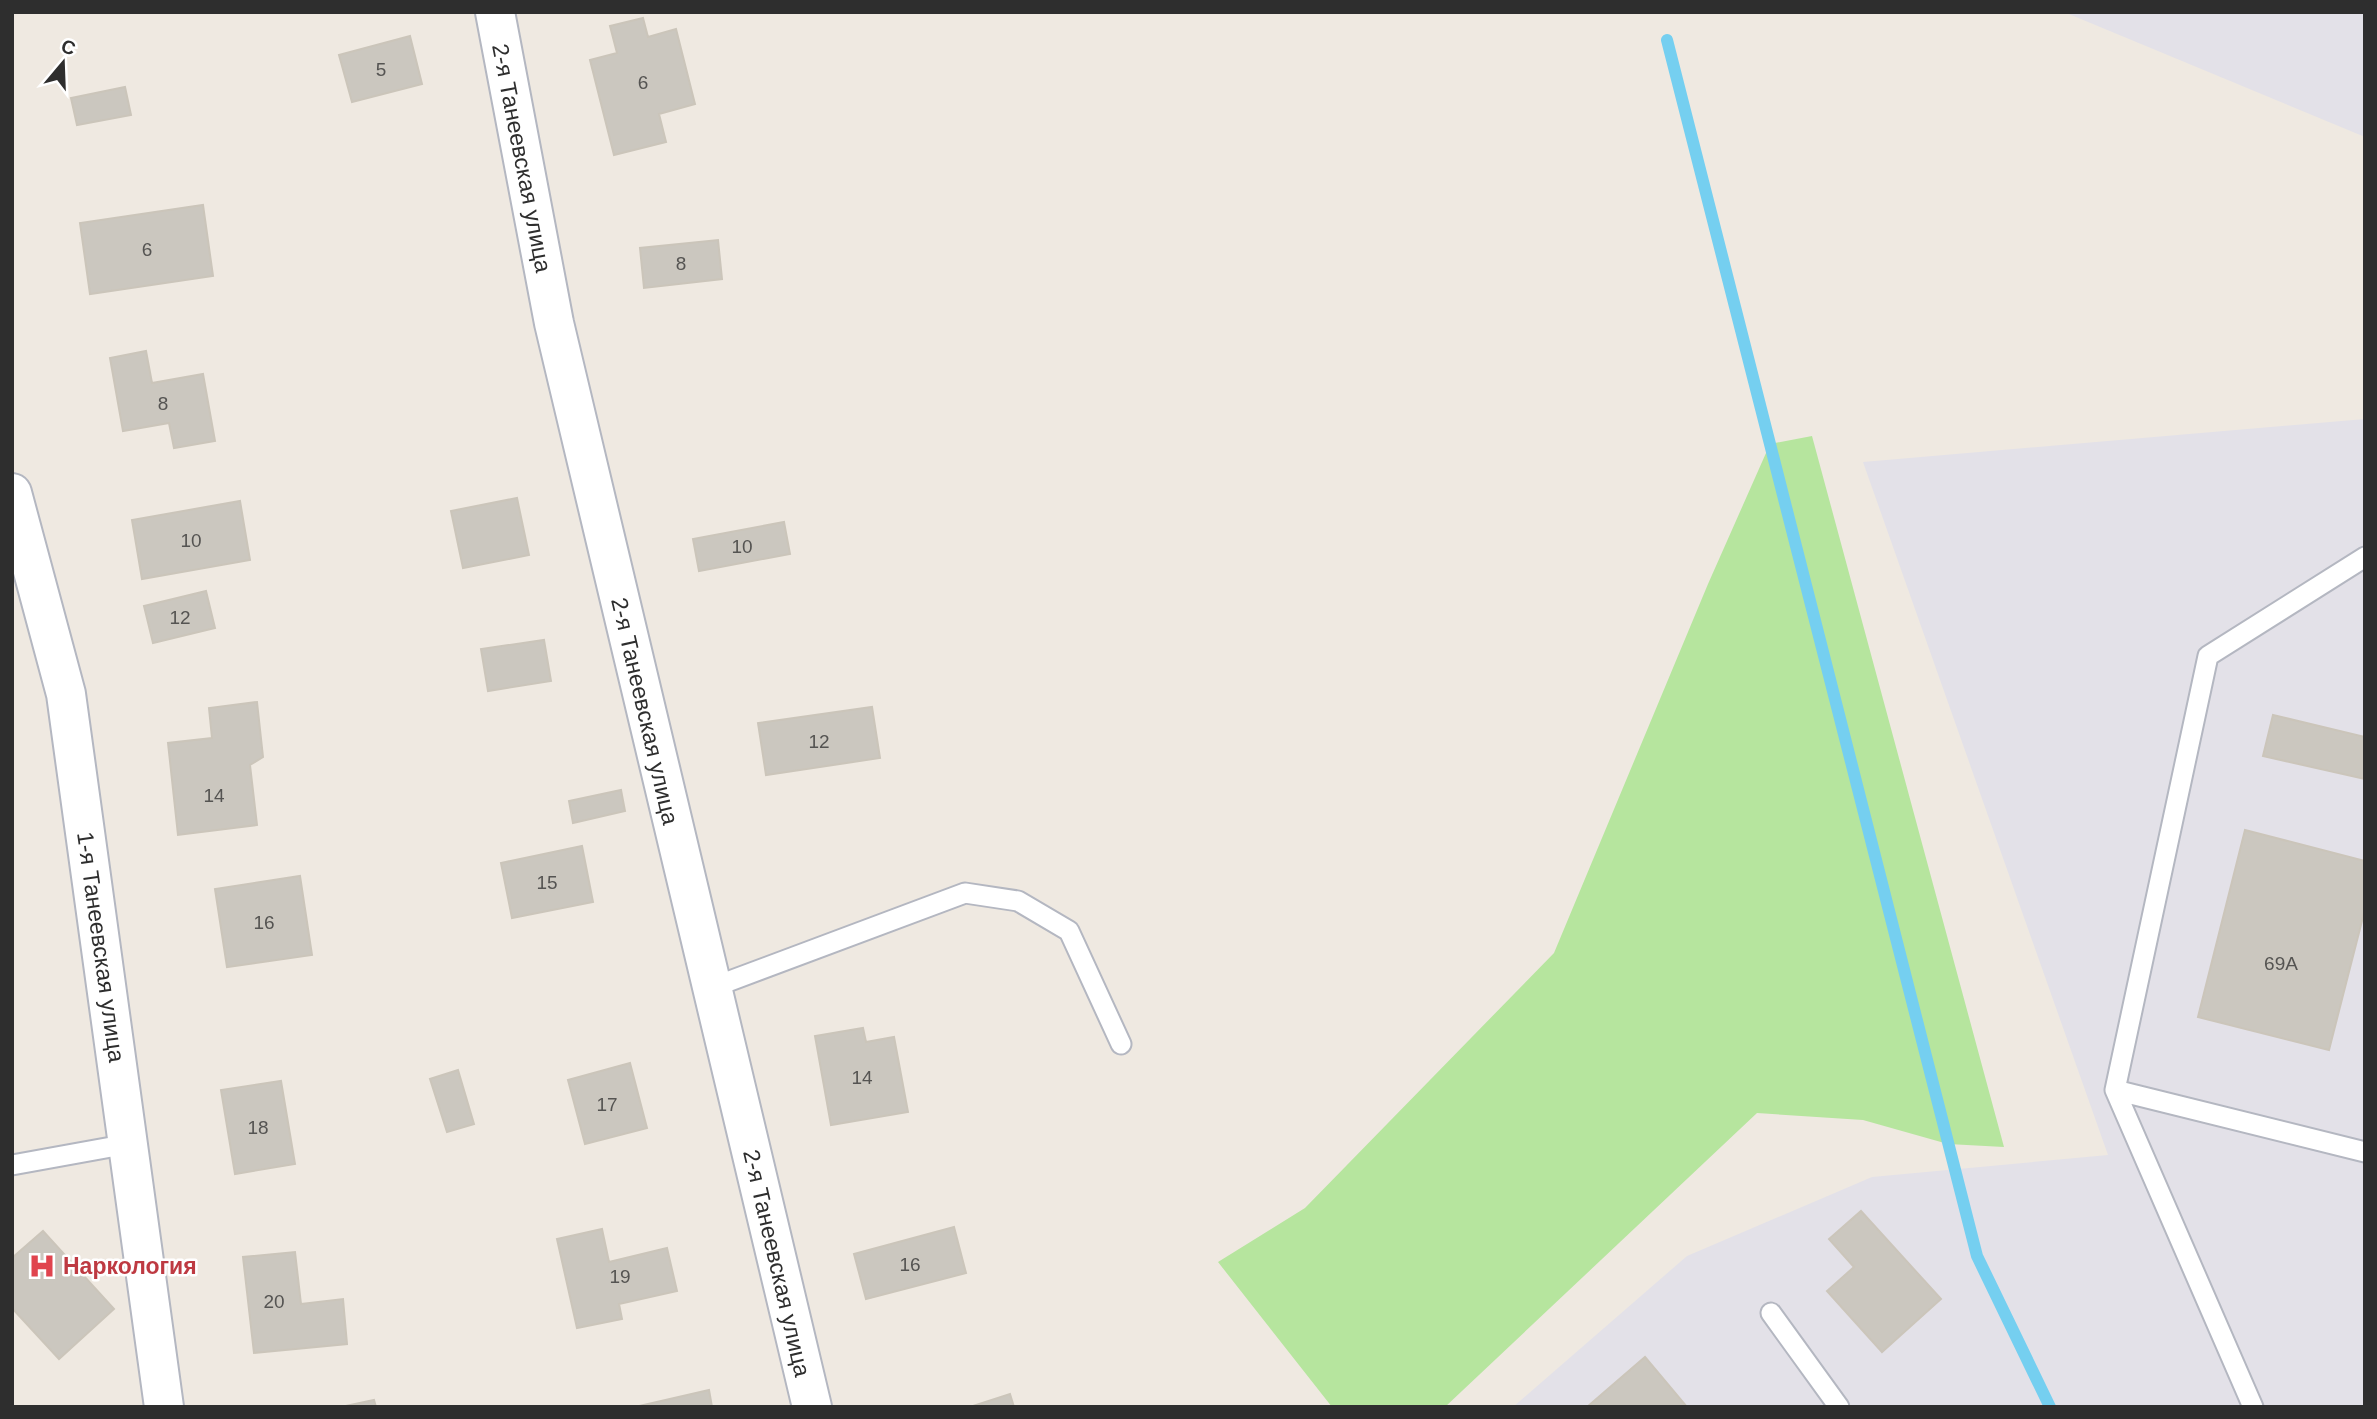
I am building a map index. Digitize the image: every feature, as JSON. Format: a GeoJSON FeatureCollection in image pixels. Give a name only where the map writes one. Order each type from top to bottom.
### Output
{"type":"FeatureCollection","features":[{"type":"Feature","properties":{"kind":"street","name":"2-я Танеевская улица"},"geometry":{"type":"LineString","coordinates":[[495,12],[554,323],[812,1407]]}},
{"type":"Feature","properties":{"kind":"street","name":"1-я Танеевская улица"},"geometry":{"type":"LineString","coordinates":[[12,493],[66,694],[164,1407]]}},
{"type":"Feature","properties":{"kind":"lane"},"geometry":{"type":"LineString","coordinates":[[2253,1407],[2115,1090],[2208,656],[2365,557]]}},
{"type":"Feature","properties":{"kind":"lane"},"geometry":{"type":"LineString","coordinates":[[711,988],[964,892],[1018,901],[1069,931],[1121,1044]]}},
{"type":"Feature","properties":{"kind":"lane"},"geometry":{"type":"LineString","coordinates":[[2115,1090],[2365,1152]]}},
{"type":"Feature","properties":{"kind":"lane"},"geometry":{"type":"LineString","coordinates":[[12,1165],[128,1144]]}},
{"type":"Feature","properties":{"kind":"lane"},"geometry":{"type":"LineString","coordinates":[[1771,1313],[1839,1407]]}},
{"type":"Feature","properties":{"kind":"shaded area"},"geometry":{"type":"Polygon","coordinates":[[[2064,12],[2365,12],[2365,137],[2064,12]]]}},
{"type":"Feature","properties":{"kind":"shaded area"},"geometry":{"type":"Polygon","coordinates":[[[2365,419],[2365,1407],[1513,1407],[1687,1256],[1872,1177],[2108,1155],[1863,462],[2365,419]]]}},
{"type":"Feature","properties":{"kind":"green space"},"geometry":{"type":"Polygon","coordinates":[[[1812,436],[2004,1147],[1948,1144],[1863,1120],[1757,1113],[1445,1407],[1332,1407],[1218,1262],[1305,1208],[1554,953],[1708,584],[1770,444],[1812,436]]]}},
{"type":"Feature","properties":{"kind":"building"},"geometry":{"type":"Polygon","coordinates":[[[643,18],[648,37],[676,29],[695,104],[659,114],[666,142],[614,155],[590,60],[617,53],[610,26],[643,18]]]}},
{"type":"Feature","properties":{"kind":"building"},"geometry":{"type":"Polygon","coordinates":[[[410,36],[422,84],[352,102],[339,55],[410,36]]]}},
{"type":"Feature","properties":{"kind":"building"},"geometry":{"type":"Polygon","coordinates":[[[125,87],[131,115],[77,125],[71,98],[125,87]]]}},
{"type":"Feature","properties":{"kind":"building"},"geometry":{"type":"Polygon","coordinates":[[[203,205],[213,276],[90,294],[80,223],[203,205]]]}},
{"type":"Feature","properties":{"kind":"building"},"geometry":{"type":"Polygon","coordinates":[[[718,240],[722,279],[644,288],[640,248],[718,240]]]}},
{"type":"Feature","properties":{"kind":"building"},"geometry":{"type":"Polygon","coordinates":[[[146,351],[152,383],[203,374],[215,441],[174,448],[169,423],[123,431],[110,358],[146,351]]]}},
{"type":"Feature","properties":{"kind":"building"},"geometry":{"type":"Polygon","coordinates":[[[517,498],[529,555],[463,568],[451,511],[517,498]]]}},
{"type":"Feature","properties":{"kind":"building"},"geometry":{"type":"Polygon","coordinates":[[[240,501],[250,560],[142,579],[132,520],[240,501]]]}},
{"type":"Feature","properties":{"kind":"building"},"geometry":{"type":"Polygon","coordinates":[[[784,522],[790,554],[699,571],[693,539],[784,522]]]}},
{"type":"Feature","properties":{"kind":"building"},"geometry":{"type":"Polygon","coordinates":[[[206,591],[215,628],[153,643],[144,606],[206,591]]]}},
{"type":"Feature","properties":{"kind":"building"},"geometry":{"type":"Polygon","coordinates":[[[544,640],[551,681],[488,691],[481,649],[544,640]]]}},
{"type":"Feature","properties":{"kind":"building"},"geometry":{"type":"Polygon","coordinates":[[[257,702],[263,757],[250,765],[257,825],[178,835],[168,743],[212,738],[209,708],[257,702]]]}},
{"type":"Feature","properties":{"kind":"building"},"geometry":{"type":"Polygon","coordinates":[[[872,707],[880,758],[766,775],[758,723],[872,707]]]}},
{"type":"Feature","properties":{"kind":"building"},"geometry":{"type":"Polygon","coordinates":[[[2273,715],[2365,737],[2365,779],[2263,756],[2273,715]]]}},
{"type":"Feature","properties":{"kind":"building"},"geometry":{"type":"Polygon","coordinates":[[[621,790],[625,811],[573,823],[569,801],[621,790]]]}},
{"type":"Feature","properties":{"kind":"building"},"geometry":{"type":"Polygon","coordinates":[[[2245,830],[2365,861],[2365,909],[2329,1050],[2198,1017],[2245,830]]]}},
{"type":"Feature","properties":{"kind":"building"},"geometry":{"type":"Polygon","coordinates":[[[582,846],[593,902],[512,918],[501,863],[582,846]]]}},
{"type":"Feature","properties":{"kind":"building"},"geometry":{"type":"Polygon","coordinates":[[[300,876],[312,955],[227,967],[215,889],[300,876]]]}},
{"type":"Feature","properties":{"kind":"building"},"geometry":{"type":"Polygon","coordinates":[[[863,1028],[866,1042],[894,1037],[908,1112],[831,1125],[815,1036],[863,1028]]]}},
{"type":"Feature","properties":{"kind":"building"},"geometry":{"type":"Polygon","coordinates":[[[630,1063],[647,1128],[585,1144],[568,1080],[630,1063]]]}},
{"type":"Feature","properties":{"kind":"building"},"geometry":{"type":"Polygon","coordinates":[[[458,1070],[474,1124],[447,1132],[430,1079],[458,1070]]]}},
{"type":"Feature","properties":{"kind":"building"},"geometry":{"type":"Polygon","coordinates":[[[281,1081],[295,1164],[235,1174],[221,1090],[281,1081]]]}},
{"type":"Feature","properties":{"kind":"building"},"geometry":{"type":"Polygon","coordinates":[[[1861,1211],[1941,1299],[1882,1352],[1827,1291],[1854,1267],[1829,1239],[1861,1211]]]}},
{"type":"Feature","properties":{"kind":"building"},"geometry":{"type":"Polygon","coordinates":[[[954,1227],[966,1273],[866,1299],[854,1254],[954,1227]]]}},
{"type":"Feature","properties":{"kind":"building"},"geometry":{"type":"Polygon","coordinates":[[[602,1229],[609,1262],[667,1248],[677,1291],[619,1304],[622,1319],[577,1328],[557,1239],[602,1229]]]}},
{"type":"Feature","properties":{"kind":"building"},"geometry":{"type":"Polygon","coordinates":[[[43,1231],[114,1309],[59,1359],[12,1308],[12,1258],[43,1231]]]}},
{"type":"Feature","properties":{"kind":"building"},"geometry":{"type":"Polygon","coordinates":[[[295,1252],[301,1304],[343,1299],[347,1344],[254,1353],[243,1257],[295,1252]]]}},
{"type":"Feature","properties":{"kind":"building"},"geometry":{"type":"Polygon","coordinates":[[[1645,1357],[1687,1407],[1587,1407],[1645,1357]]]}},
{"type":"Feature","properties":{"kind":"building"},"geometry":{"type":"Polygon","coordinates":[[[709,1390],[712,1407],[635,1407],[709,1390]]]}},
{"type":"Feature","properties":{"kind":"building"},"geometry":{"type":"Polygon","coordinates":[[[1010,1394],[1014,1407],[970,1407],[1010,1394]]]}},
{"type":"Feature","properties":{"kind":"building"},"geometry":{"type":"Polygon","coordinates":[[[374,1400],[376,1407],[341,1407],[374,1400]]]}},
{"type":"Feature","properties":{"kind":"waterway"},"geometry":{"type":"LineString","coordinates":[[1667,40],[1977,1256],[2050,1407]]}},
{"type":"Feature","properties":{"kind":"place","name":"Наркология"},"geometry":{"type":"Point","coordinates":[42,1266]}}]}
